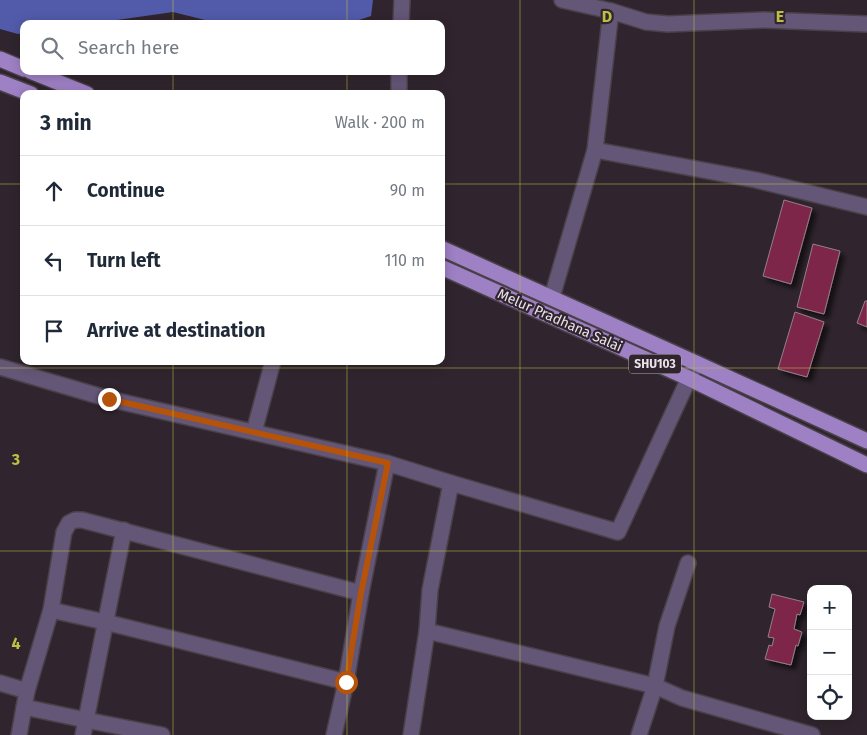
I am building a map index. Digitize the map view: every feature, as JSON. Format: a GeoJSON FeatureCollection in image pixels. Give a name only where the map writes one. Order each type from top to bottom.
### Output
{"type":"FeatureCollection","features":[{"type":"Feature","properties":{"kind":"main road"},"geometry":{"type":"LineString","coordinates":[[0,59],[20,67]]}},
{"type":"Feature","properties":{"kind":"main road"},"geometry":{"type":"LineString","coordinates":[[40,75],[77,90]]}},
{"type":"Feature","properties":{"kind":"main road"},"geometry":{"type":"LineString","coordinates":[[0,82],[21,90]]}},
{"type":"Feature","properties":{"kind":"main road","name":"Melur Pradhana Salai"},"geometry":{"type":"LineString","coordinates":[[445,250],[867,441]]}},
{"type":"Feature","properties":{"kind":"main road","name":"Melur Pradhana Salai"},"geometry":{"type":"LineString","coordinates":[[445,269],[688,378],[867,465]]}},
{"type":"Feature","properties":{"kind":"street"},"geometry":{"type":"LineString","coordinates":[[401,20],[402,0]]}},
{"type":"Feature","properties":{"kind":"street"},"geometry":{"type":"LineString","coordinates":[[562,0],[612,11],[646,22],[668,24],[764,20],[867,24]]}},
{"type":"Feature","properties":{"kind":"street"},"geometry":{"type":"LineString","coordinates":[[552,297],[595,150],[612,11]]}},
{"type":"Feature","properties":{"kind":"street"},"geometry":{"type":"LineString","coordinates":[[399,90],[400,75]]}},
{"type":"Feature","properties":{"kind":"street"},"geometry":{"type":"LineString","coordinates":[[595,150],[756,180],[867,207]]}},
{"type":"Feature","properties":{"kind":"street"},"geometry":{"type":"LineString","coordinates":[[0,367],[109,399],[388,463],[618,532],[696,363]]}},
{"type":"Feature","properties":{"kind":"street"},"geometry":{"type":"LineString","coordinates":[[254,432],[273,365]]}},
{"type":"Feature","properties":{"kind":"street"},"geometry":{"type":"LineString","coordinates":[[334,735],[388,463]]}},
{"type":"Feature","properties":{"kind":"street"},"geometry":{"type":"LineString","coordinates":[[411,735],[428,631],[430,590],[451,483]]}},
{"type":"Feature","properties":{"kind":"street"},"geometry":{"type":"LineString","coordinates":[[19,735],[27,692],[51,610],[64,532],[69,523],[74,520],[82,520],[124,530],[361,593]]}},
{"type":"Feature","properties":{"kind":"street"},"geometry":{"type":"LineString","coordinates":[[83,735],[124,530]]}},
{"type":"Feature","properties":{"kind":"street"},"geometry":{"type":"LineString","coordinates":[[639,735],[655,686],[667,626],[688,563]]}},
{"type":"Feature","properties":{"kind":"street"},"geometry":{"type":"LineString","coordinates":[[51,610],[346,682]]}},
{"type":"Feature","properties":{"kind":"street"},"geometry":{"type":"LineString","coordinates":[[428,631],[655,686],[682,698],[812,735]]}},
{"type":"Feature","properties":{"kind":"street"},"geometry":{"type":"LineString","coordinates":[[0,683],[27,692]]}},
{"type":"Feature","properties":{"kind":"street"},"geometry":{"type":"LineString","coordinates":[[24,707],[162,735]]}},
{"type":"Feature","properties":{"kind":"water"},"geometry":{"type":"Polygon","coordinates":[[[0,0],[373,0],[371,16],[359,20],[205,20],[173,12],[117,20],[20,20],[20,34],[0,29],[0,0]]]}},
{"type":"Feature","properties":{"kind":"building"},"geometry":{"type":"Polygon","coordinates":[[[784,200],[812,208],[791,284],[763,276],[784,200]]]}},
{"type":"Feature","properties":{"kind":"building"},"geometry":{"type":"Polygon","coordinates":[[[813,244],[840,251],[824,314],[797,307],[813,244]]]}},
{"type":"Feature","properties":{"kind":"building"},"geometry":{"type":"Polygon","coordinates":[[[865,301],[867,301],[867,327],[857,323],[865,301]]]}},
{"type":"Feature","properties":{"kind":"building"},"geometry":{"type":"Polygon","coordinates":[[[795,312],[824,322],[807,377],[778,369],[795,312]]]}},
{"type":"Feature","properties":{"kind":"building"},"geometry":{"type":"Polygon","coordinates":[[[772,594],[804,602],[800,615],[797,614],[794,629],[802,632],[798,646],[796,645],[791,665],[765,659],[769,645],[772,646],[774,638],[768,637],[775,609],[769,607],[772,594]]]}},
{"type":"Feature","properties":{"kind":"route"},"geometry":{"type":"LineString","coordinates":[[109,399],[388,463],[361,593],[346,682]]}}]}
